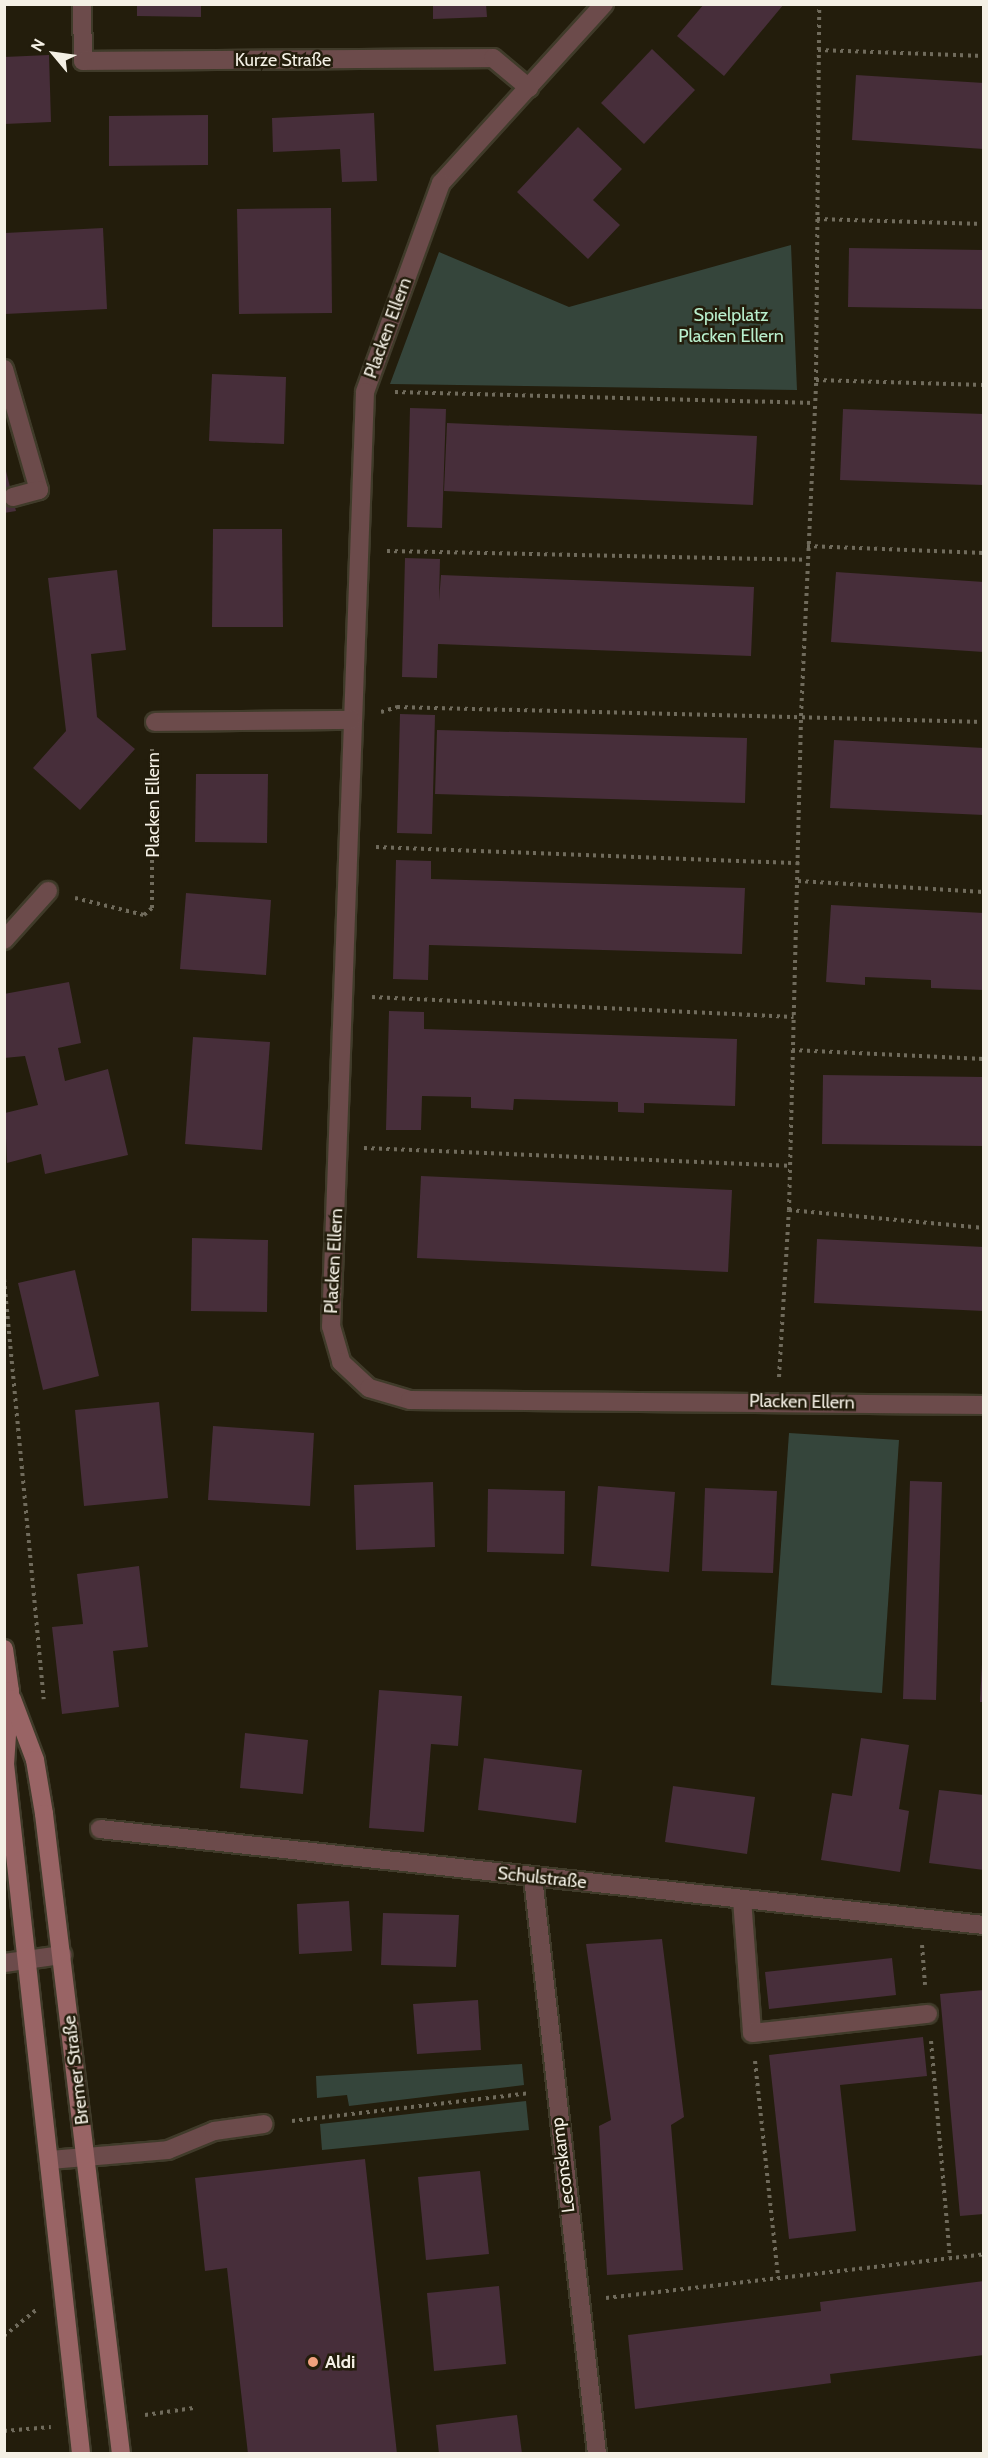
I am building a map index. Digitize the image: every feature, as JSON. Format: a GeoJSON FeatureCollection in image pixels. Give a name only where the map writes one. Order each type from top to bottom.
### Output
{"type":"FeatureCollection","features":[{"type":"Feature","properties":{"kind":"street","name":"Kurze Straße"},"geometry":{"type":"LineString","coordinates":[[82,4],[83,61],[493,58],[529,88]]}},
{"type":"Feature","properties":{"kind":"street","name":"Placken Ellern"},"geometry":{"type":"LineString","coordinates":[[604,4],[441,183],[365,392],[356,551],[344,996],[331,1326],[341,1362],[369,1388],[410,1400],[984,1405]]}},
{"type":"Feature","properties":{"kind":"street"},"geometry":{"type":"LineString","coordinates":[[4,369],[39,490],[13,497]]}},
{"type":"Feature","properties":{"kind":"street"},"geometry":{"type":"LineString","coordinates":[[155,722],[351,720]]}},
{"type":"Feature","properties":{"kind":"street"},"geometry":{"type":"LineString","coordinates":[[4,940],[48,891]]}},
{"type":"Feature","properties":{"kind":"street","name":"Bremer Straße"},"geometry":{"type":"LineString","coordinates":[[4,1649],[10,1691],[5,1764],[29,1959],[81,2454]]}},
{"type":"Feature","properties":{"kind":"street","name":"Bremer Straße"},"geometry":{"type":"LineString","coordinates":[[10,1691],[36,1760],[63,1956],[121,2454]]}},
{"type":"Feature","properties":{"kind":"street","name":"Schulstraße"},"geometry":{"type":"LineString","coordinates":[[100,1829],[984,1925]]}},
{"type":"Feature","properties":{"kind":"street","name":"Leconskamp"},"geometry":{"type":"LineString","coordinates":[[532,1877],[597,2454]]}},
{"type":"Feature","properties":{"kind":"street"},"geometry":{"type":"LineString","coordinates":[[742,1899],[752,2033],[928,2014]]}},
{"type":"Feature","properties":{"kind":"street"},"geometry":{"type":"LineString","coordinates":[[4,1963],[63,1956]]}},
{"type":"Feature","properties":{"kind":"street"},"geometry":{"type":"LineString","coordinates":[[50,2160],[168,2150],[214,2131],[264,2124]]}},
{"type":"Feature","properties":{"kind":"path"},"geometry":{"type":"LineString","coordinates":[[778,1402],[789,1210],[792,1050],[800,863],[801,716],[816,380],[819,4]]}},
{"type":"Feature","properties":{"kind":"path"},"geometry":{"type":"LineString","coordinates":[[818,50],[984,56]]}},
{"type":"Feature","properties":{"kind":"path"},"geometry":{"type":"LineString","coordinates":[[817,219],[984,224]]}},
{"type":"Feature","properties":{"kind":"path"},"geometry":{"type":"LineString","coordinates":[[816,380],[984,385]]}},
{"type":"Feature","properties":{"kind":"path"},"geometry":{"type":"LineString","coordinates":[[365,392],[814,403]]}},
{"type":"Feature","properties":{"kind":"path"},"geometry":{"type":"LineString","coordinates":[[807,546],[984,553]]}},
{"type":"Feature","properties":{"kind":"path"},"geometry":{"type":"LineString","coordinates":[[356,551],[807,560]]}},
{"type":"Feature","properties":{"kind":"path"},"geometry":{"type":"LineString","coordinates":[[351,720],[397,707],[984,722]]}},
{"type":"Feature","properties":{"kind":"path","name":"Placken Ellern"},"geometry":{"type":"LineString","coordinates":[[48,891],[144,915],[152,908],[155,722]]}},
{"type":"Feature","properties":{"kind":"path"},"geometry":{"type":"LineString","coordinates":[[348,846],[800,863]]}},
{"type":"Feature","properties":{"kind":"path"},"geometry":{"type":"LineString","coordinates":[[798,881],[984,892]]}},
{"type":"Feature","properties":{"kind":"path"},"geometry":{"type":"LineString","coordinates":[[344,996],[794,1017]]}},
{"type":"Feature","properties":{"kind":"path"},"geometry":{"type":"LineString","coordinates":[[792,1050],[984,1059]]}},
{"type":"Feature","properties":{"kind":"path"},"geometry":{"type":"LineString","coordinates":[[339,1147],[790,1166]]}},
{"type":"Feature","properties":{"kind":"path"},"geometry":{"type":"LineString","coordinates":[[789,1210],[984,1228]]}},
{"type":"Feature","properties":{"kind":"path"},"geometry":{"type":"LineString","coordinates":[[4,1279],[45,1707]]}},
{"type":"Feature","properties":{"kind":"path"},"geometry":{"type":"LineString","coordinates":[[919,1918],[950,2258]]}},
{"type":"Feature","properties":{"kind":"path"},"geometry":{"type":"LineString","coordinates":[[752,2033],[778,2278]]}},
{"type":"Feature","properties":{"kind":"path"},"geometry":{"type":"LineString","coordinates":[[264,2124],[555,2090]]}},
{"type":"Feature","properties":{"kind":"path"},"geometry":{"type":"LineString","coordinates":[[579,2301],[984,2254]]}},
{"type":"Feature","properties":{"kind":"path"},"geometry":{"type":"LineString","coordinates":[[4,2336],[39,2307]]}},
{"type":"Feature","properties":{"kind":"path"},"geometry":{"type":"LineString","coordinates":[[4,2432],[52,2426]]}},
{"type":"Feature","properties":{"kind":"green space","name":"Spielplatz Placken Ellern"},"geometry":{"type":"Polygon","coordinates":[[[791,245],[797,390],[390,384],[439,252],[569,307],[791,245]]]}},
{"type":"Feature","properties":{"kind":"green space"},"geometry":{"type":"Polygon","coordinates":[[[789,1433],[899,1440],[882,1693],[771,1685],[789,1433]]]}},
{"type":"Feature","properties":{"kind":"green space"},"geometry":{"type":"Polygon","coordinates":[[[522,2064],[524,2085],[349,2106],[347,2095],[317,2098],[316,2076],[522,2064]]]}},
{"type":"Feature","properties":{"kind":"green space"},"geometry":{"type":"Polygon","coordinates":[[[526,2101],[529,2130],[322,2150],[320,2124],[526,2101]]]}},
{"type":"Feature","properties":{"kind":"building"},"geometry":{"type":"Polygon","coordinates":[[[137,4],[201,4],[201,17],[137,16],[137,4]]]}},
{"type":"Feature","properties":{"kind":"building"},"geometry":{"type":"Polygon","coordinates":[[[433,4],[486,4],[487,17],[433,19],[433,4]]]}},
{"type":"Feature","properties":{"kind":"building"},"geometry":{"type":"Polygon","coordinates":[[[704,4],[784,4],[724,76],[677,36],[704,4]]]}},
{"type":"Feature","properties":{"kind":"building"},"geometry":{"type":"Polygon","coordinates":[[[652,49],[695,90],[644,144],[601,103],[652,49]]]}},
{"type":"Feature","properties":{"kind":"building"},"geometry":{"type":"Polygon","coordinates":[[[49,55],[51,122],[4,124],[4,57],[49,55]]]}},
{"type":"Feature","properties":{"kind":"building"},"geometry":{"type":"Polygon","coordinates":[[[856,75],[984,83],[984,149],[852,140],[856,75]]]}},
{"type":"Feature","properties":{"kind":"building"},"geometry":{"type":"Polygon","coordinates":[[[374,113],[377,181],[342,182],[340,149],[273,152],[272,118],[374,113]]]}},
{"type":"Feature","properties":{"kind":"building"},"geometry":{"type":"Polygon","coordinates":[[[208,115],[208,165],[109,166],[109,116],[208,115]]]}},
{"type":"Feature","properties":{"kind":"building"},"geometry":{"type":"Polygon","coordinates":[[[578,127],[622,169],[593,200],[620,225],[588,259],[517,192],[578,127]]]}},
{"type":"Feature","properties":{"kind":"building"},"geometry":{"type":"Polygon","coordinates":[[[331,208],[332,313],[239,314],[237,209],[331,208]]]}},
{"type":"Feature","properties":{"kind":"building"},"geometry":{"type":"Polygon","coordinates":[[[103,228],[107,309],[5,314],[5,233],[103,228]]]}},
{"type":"Feature","properties":{"kind":"building"},"geometry":{"type":"Polygon","coordinates":[[[849,248],[984,250],[984,309],[848,307],[849,248]]]}},
{"type":"Feature","properties":{"kind":"building"},"geometry":{"type":"Polygon","coordinates":[[[212,374],[286,377],[284,444],[209,441],[212,374]]]}},
{"type":"Feature","properties":{"kind":"building"},"geometry":{"type":"Polygon","coordinates":[[[410,408],[446,409],[442,528],[407,527],[410,408]]]}},
{"type":"Feature","properties":{"kind":"building"},"geometry":{"type":"Polygon","coordinates":[[[843,409],[984,414],[984,485],[840,480],[843,409]]]}},
{"type":"Feature","properties":{"kind":"building"},"geometry":{"type":"Polygon","coordinates":[[[447,423],[757,436],[753,505],[444,491],[447,423]]]}},
{"type":"Feature","properties":{"kind":"building"},"geometry":{"type":"Polygon","coordinates":[[[4,463],[16,511],[4,513],[4,463]]]}},
{"type":"Feature","properties":{"kind":"building"},"geometry":{"type":"Polygon","coordinates":[[[213,529],[282,529],[283,627],[212,627],[213,529]]]}},
{"type":"Feature","properties":{"kind":"building"},"geometry":{"type":"Polygon","coordinates":[[[405,558],[440,559],[439,601],[441,575],[754,587],[751,656],[438,644],[437,678],[402,677],[405,558]]]}},
{"type":"Feature","properties":{"kind":"building"},"geometry":{"type":"Polygon","coordinates":[[[117,570],[126,650],[91,654],[97,717],[135,749],[80,810],[33,768],[66,731],[48,578],[117,570]]]}},
{"type":"Feature","properties":{"kind":"building"},"geometry":{"type":"Polygon","coordinates":[[[836,572],[984,582],[984,652],[831,642],[836,572]]]}},
{"type":"Feature","properties":{"kind":"building"},"geometry":{"type":"Polygon","coordinates":[[[400,714],[435,715],[432,834],[397,833],[400,714]]]}},
{"type":"Feature","properties":{"kind":"building"},"geometry":{"type":"Polygon","coordinates":[[[437,730],[747,738],[745,803],[435,794],[437,730]]]}},
{"type":"Feature","properties":{"kind":"building"},"geometry":{"type":"Polygon","coordinates":[[[834,740],[984,748],[984,815],[830,808],[834,740]]]}},
{"type":"Feature","properties":{"kind":"building"},"geometry":{"type":"Polygon","coordinates":[[[196,774],[268,774],[267,843],[195,842],[196,774]]]}},
{"type":"Feature","properties":{"kind":"building"},"geometry":{"type":"Polygon","coordinates":[[[396,860],[431,861],[431,879],[745,888],[742,954],[429,945],[428,980],[393,979],[396,860]]]}},
{"type":"Feature","properties":{"kind":"building"},"geometry":{"type":"Polygon","coordinates":[[[186,893],[271,900],[266,975],[180,969],[186,893]]]}},
{"type":"Feature","properties":{"kind":"building"},"geometry":{"type":"Polygon","coordinates":[[[831,905],[984,913],[984,990],[931,988],[931,980],[865,977],[865,985],[826,982],[831,905]]]}},
{"type":"Feature","properties":{"kind":"building"},"geometry":{"type":"Polygon","coordinates":[[[69,982],[81,1043],[58,1048],[65,1081],[108,1069],[128,1155],[45,1174],[41,1154],[7,1163],[5,1113],[38,1105],[25,1056],[4,1058],[4,994],[69,982]]]}},
{"type":"Feature","properties":{"kind":"building"},"geometry":{"type":"Polygon","coordinates":[[[389,1011],[424,1012],[424,1029],[737,1039],[735,1106],[644,1103],[644,1113],[618,1112],[618,1102],[514,1099],[513,1110],[471,1108],[471,1097],[422,1096],[421,1130],[386,1130],[389,1011]]]}},
{"type":"Feature","properties":{"kind":"building"},"geometry":{"type":"Polygon","coordinates":[[[193,1037],[270,1042],[262,1150],[185,1144],[193,1037]]]}},
{"type":"Feature","properties":{"kind":"building"},"geometry":{"type":"Polygon","coordinates":[[[823,1075],[984,1077],[984,1146],[822,1144],[823,1075]]]}},
{"type":"Feature","properties":{"kind":"building"},"geometry":{"type":"Polygon","coordinates":[[[421,1176],[732,1190],[728,1272],[417,1258],[421,1176]]]}},
{"type":"Feature","properties":{"kind":"building"},"geometry":{"type":"Polygon","coordinates":[[[192,1238],[268,1240],[267,1312],[191,1311],[192,1238]]]}},
{"type":"Feature","properties":{"kind":"building"},"geometry":{"type":"Polygon","coordinates":[[[817,1239],[984,1247],[984,1311],[814,1303],[817,1239]]]}},
{"type":"Feature","properties":{"kind":"building"},"geometry":{"type":"Polygon","coordinates":[[[75,1270],[99,1376],[43,1390],[18,1283],[75,1270]]]}},
{"type":"Feature","properties":{"kind":"building"},"geometry":{"type":"Polygon","coordinates":[[[159,1402],[168,1498],[84,1506],[75,1410],[159,1402]]]}},
{"type":"Feature","properties":{"kind":"building"},"geometry":{"type":"Polygon","coordinates":[[[213,1426],[314,1433],[310,1506],[208,1500],[213,1426]]]}},
{"type":"Feature","properties":{"kind":"building"},"geometry":{"type":"Polygon","coordinates":[[[910,1481],[942,1482],[936,1700],[903,1699],[910,1481]]]}},
{"type":"Feature","properties":{"kind":"building"},"geometry":{"type":"Polygon","coordinates":[[[433,1482],[435,1547],[356,1550],[354,1485],[433,1482]]]}},
{"type":"Feature","properties":{"kind":"building"},"geometry":{"type":"Polygon","coordinates":[[[598,1486],[675,1492],[669,1572],[591,1566],[598,1486]]]}},
{"type":"Feature","properties":{"kind":"building"},"geometry":{"type":"Polygon","coordinates":[[[705,1488],[777,1491],[773,1573],[702,1571],[705,1488]]]}},
{"type":"Feature","properties":{"kind":"building"},"geometry":{"type":"Polygon","coordinates":[[[488,1489],[565,1491],[564,1554],[487,1552],[488,1489]]]}},
{"type":"Feature","properties":{"kind":"building"},"geometry":{"type":"Polygon","coordinates":[[[139,1566],[148,1647],[113,1651],[119,1707],[62,1714],[52,1627],[83,1624],[77,1574],[139,1566]]]}},
{"type":"Feature","properties":{"kind":"building"},"geometry":{"type":"Polygon","coordinates":[[[982,1664],[984,1664],[984,1702],[980,1702],[982,1664]]]}},
{"type":"Feature","properties":{"kind":"building"},"geometry":{"type":"Polygon","coordinates":[[[379,1690],[462,1696],[458,1746],[431,1744],[424,1832],[369,1828],[379,1690]]]}},
{"type":"Feature","properties":{"kind":"building"},"geometry":{"type":"Polygon","coordinates":[[[245,1733],[308,1740],[303,1794],[240,1788],[245,1733]]]}},
{"type":"Feature","properties":{"kind":"building"},"geometry":{"type":"Polygon","coordinates":[[[861,1738],[909,1745],[899,1809],[909,1811],[900,1872],[821,1860],[832,1793],[852,1796],[861,1738]]]}},
{"type":"Feature","properties":{"kind":"building"},"geometry":{"type":"Polygon","coordinates":[[[484,1758],[582,1770],[576,1823],[478,1810],[484,1758]]]}},
{"type":"Feature","properties":{"kind":"building"},"geometry":{"type":"Polygon","coordinates":[[[673,1786],[755,1797],[747,1854],[665,1842],[673,1786]]]}},
{"type":"Feature","properties":{"kind":"building"},"geometry":{"type":"Polygon","coordinates":[[[939,1790],[984,1795],[984,1870],[929,1863],[939,1790]]]}},
{"type":"Feature","properties":{"kind":"building"},"geometry":{"type":"Polygon","coordinates":[[[349,1901],[352,1951],[299,1954],[297,1904],[349,1901]]]}},
{"type":"Feature","properties":{"kind":"building"},"geometry":{"type":"Polygon","coordinates":[[[383,1913],[459,1915],[456,1967],[381,1965],[383,1913]]]}},
{"type":"Feature","properties":{"kind":"building"},"geometry":{"type":"Polygon","coordinates":[[[662,1939],[684,2117],[671,2125],[683,2270],[607,2275],[599,2126],[611,2120],[586,1944],[662,1939]]]}},
{"type":"Feature","properties":{"kind":"building"},"geometry":{"type":"Polygon","coordinates":[[[892,1958],[896,1995],[769,2009],[765,1972],[892,1958]]]}},
{"type":"Feature","properties":{"kind":"building"},"geometry":{"type":"Polygon","coordinates":[[[984,1990],[984,2214],[960,2216],[940,1994],[984,1990]]]}},
{"type":"Feature","properties":{"kind":"building"},"geometry":{"type":"Polygon","coordinates":[[[478,2000],[481,2050],[417,2054],[413,2004],[478,2000]]]}},
{"type":"Feature","properties":{"kind":"building"},"geometry":{"type":"Polygon","coordinates":[[[923,2037],[927,2076],[840,2085],[856,2231],[789,2239],[769,2055],[923,2037]]]}},
{"type":"Feature","properties":{"kind":"building","name":"Aldi"},"geometry":{"type":"Polygon","coordinates":[[[365,2159],[397,2454],[248,2454],[227,2268],[205,2271],[195,2178],[365,2159]]]}},
{"type":"Feature","properties":{"kind":"building"},"geometry":{"type":"Polygon","coordinates":[[[480,2171],[489,2254],[426,2260],[418,2177],[480,2171]]]}},
{"type":"Feature","properties":{"kind":"building"},"geometry":{"type":"Polygon","coordinates":[[[984,2281],[984,2355],[830,2374],[831,2383],[635,2409],[628,2335],[821,2311],[820,2302],[984,2281]]]}},
{"type":"Feature","properties":{"kind":"building"},"geometry":{"type":"Polygon","coordinates":[[[499,2286],[506,2364],[434,2371],[427,2293],[499,2286]]]}},
{"type":"Feature","properties":{"kind":"building"},"geometry":{"type":"Polygon","coordinates":[[[517,2415],[522,2454],[439,2454],[436,2425],[517,2415]]]}},
{"type":"Feature","properties":{"kind":"place","name":"Aldi"},"geometry":{"type":"Point","coordinates":[313,2362]}}]}
